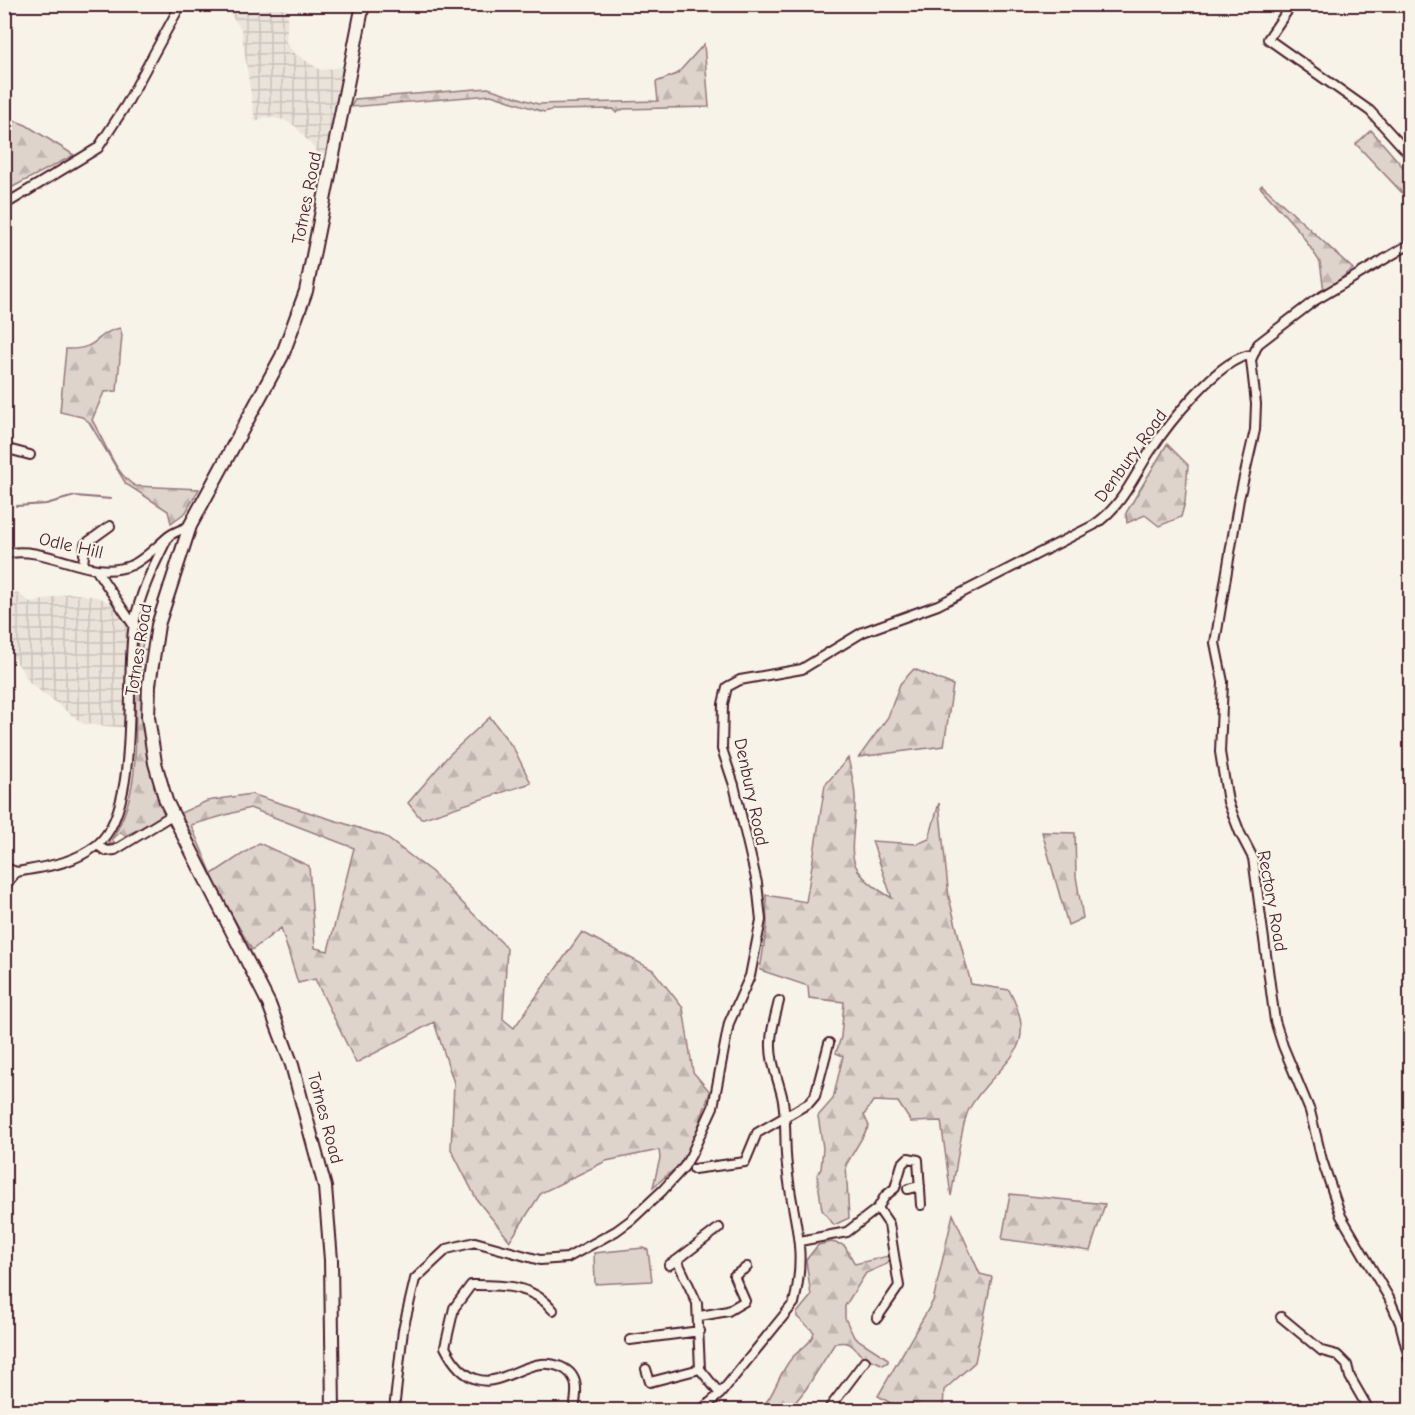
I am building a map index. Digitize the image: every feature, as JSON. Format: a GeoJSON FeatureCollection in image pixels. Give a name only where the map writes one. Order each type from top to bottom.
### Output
{"type":"FeatureCollection","features":[{"type":"Feature","properties":{"kind":"main road","name":"Totnes Road"},"geometry":{"type":"LineString","coordinates":[[333,1410],[331,1260],[325,1187],[292,1065],[269,1004],[172,814],[153,753],[148,717],[149,685],[158,625],[190,526],[282,356],[301,308],[314,256],[363,4]]}},
{"type":"Feature","properties":{"kind":"street"},"geometry":{"type":"LineString","coordinates":[[4,205],[98,148],[126,105],[181,4]]}},
{"type":"Feature","properties":{"kind":"street"},"geometry":{"type":"LineString","coordinates":[[1292,4],[1268,39],[1370,111],[1410,155]]}},
{"type":"Feature","properties":{"kind":"street","name":"Denbury Road"},"geometry":{"type":"LineString","coordinates":[[394,1410],[402,1330],[415,1279],[447,1249],[475,1242],[540,1260],[567,1258],[616,1232],[631,1220],[662,1191],[684,1167],[691,1155],[712,1107],[729,1023],[750,976],[761,920],[757,883],[734,785],[722,749],[723,704],[728,687],[740,680],[802,669],[863,632],[938,605],[1094,525],[1116,508],[1150,451],[1197,393],[1227,366],[1237,359],[1252,355],[1258,344],[1314,301],[1410,244]]}},
{"type":"Feature","properties":{"kind":"street","name":"Rectory Road"},"geometry":{"type":"LineString","coordinates":[[1252,355],[1256,404],[1255,430],[1239,499],[1215,643],[1223,682],[1220,752],[1228,802],[1253,858],[1275,1022],[1310,1112],[1322,1160],[1341,1216],[1389,1298],[1400,1323],[1410,1362]]}},
{"type":"Feature","properties":{"kind":"street"},"geometry":{"type":"LineString","coordinates":[[4,448],[30,455]]}},
{"type":"Feature","properties":{"kind":"street"},"geometry":{"type":"LineString","coordinates":[[83,566],[85,544],[110,526]]}},
{"type":"Feature","properties":{"kind":"street","name":"Odle Hill"},"geometry":{"type":"LineString","coordinates":[[4,554],[30,550],[97,571],[132,565],[166,539],[190,526]]}},
{"type":"Feature","properties":{"kind":"street"},"geometry":{"type":"LineString","coordinates":[[4,867],[16,872],[45,868],[75,858],[97,844],[114,820],[123,790],[134,626],[145,583],[166,539]]}},
{"type":"Feature","properties":{"kind":"street"},"geometry":{"type":"LineString","coordinates":[[97,571],[134,626]]}},
{"type":"Feature","properties":{"kind":"street"},"geometry":{"type":"LineString","coordinates":[[97,844],[106,850],[115,850],[172,814]]}},
{"type":"Feature","properties":{"kind":"street"},"geometry":{"type":"LineString","coordinates":[[4,887],[16,872]]}},
{"type":"Feature","properties":{"kind":"street"},"geometry":{"type":"LineString","coordinates":[[701,1410],[720,1394],[794,1303],[801,1259],[800,1241],[787,1171],[783,1097],[775,1074],[771,1042],[779,1001]]}},
{"type":"Feature","properties":{"kind":"street"},"geometry":{"type":"LineString","coordinates":[[693,1169],[745,1162],[757,1133],[803,1108],[815,1096],[829,1043]]}},
{"type":"Feature","properties":{"kind":"street"},"geometry":{"type":"LineString","coordinates":[[800,1241],[847,1232],[878,1208],[885,1196],[895,1188],[902,1164],[908,1158],[918,1160],[921,1205]]}},
{"type":"Feature","properties":{"kind":"street"},"geometry":{"type":"LineString","coordinates":[[908,1189],[920,1186]]}},
{"type":"Feature","properties":{"kind":"street"},"geometry":{"type":"LineString","coordinates":[[877,1318],[899,1287],[889,1224],[878,1208]]}},
{"type":"Feature","properties":{"kind":"street"},"geometry":{"type":"LineString","coordinates":[[669,1265],[719,1228]]}},
{"type":"Feature","properties":{"kind":"street"},"geometry":{"type":"LineString","coordinates":[[677,1260],[693,1289],[700,1316],[700,1369],[720,1394]]}},
{"type":"Feature","properties":{"kind":"street"},"geometry":{"type":"LineString","coordinates":[[700,1316],[728,1311],[745,1301],[735,1276],[747,1267]]}},
{"type":"Feature","properties":{"kind":"street"},"geometry":{"type":"LineString","coordinates":[[554,1310],[530,1290],[496,1285],[471,1285],[454,1308],[445,1347],[459,1368],[478,1380],[492,1379],[539,1362],[554,1363],[567,1369],[576,1381],[574,1410]]}},
{"type":"Feature","properties":{"kind":"street"},"geometry":{"type":"LineString","coordinates":[[1281,1317],[1322,1351],[1337,1355],[1347,1365],[1350,1377],[1369,1410]]}},
{"type":"Feature","properties":{"kind":"street"},"geometry":{"type":"LineString","coordinates":[[630,1340],[700,1331]]}},
{"type":"Feature","properties":{"kind":"street"},"geometry":{"type":"LineString","coordinates":[[828,1410],[865,1361]]}},
{"type":"Feature","properties":{"kind":"street"},"geometry":{"type":"LineString","coordinates":[[646,1369],[650,1382],[700,1369]]}},
{"type":"Feature","properties":{"kind":"shaded area"},"geometry":{"type":"Polygon","coordinates":[[[224,5],[285,5],[288,16],[286,42],[294,53],[320,70],[344,67],[325,161],[295,126],[284,120],[265,117],[255,122],[241,29],[224,5]]]}},
{"type":"Feature","properties":{"kind":"shaded area"},"geometry":{"type":"Polygon","coordinates":[[[17,593],[32,603],[69,593],[98,597],[131,613],[134,626],[129,728],[83,724],[30,683],[5,644],[4,599],[17,593]]]}},
{"type":"Feature","properties":{"kind":"green space"},"geometry":{"type":"Polygon","coordinates":[[[704,44],[709,107],[623,109],[616,113],[614,109],[544,112],[491,95],[351,107],[355,99],[488,88],[538,104],[658,101],[656,82],[677,74],[704,44]]]}},
{"type":"Feature","properties":{"kind":"green space"},"geometry":{"type":"Polygon","coordinates":[[[5,117],[26,125],[74,155],[5,191],[5,117]]]}},
{"type":"Feature","properties":{"kind":"green space"},"geometry":{"type":"Polygon","coordinates":[[[1371,130],[1410,175],[1410,201],[1356,144],[1371,130]]]}},
{"type":"Feature","properties":{"kind":"green space"},"geometry":{"type":"Polygon","coordinates":[[[1262,185],[1353,269],[1324,291],[1320,262],[1300,232],[1260,187],[1262,185]]]}},
{"type":"Feature","properties":{"kind":"green space"},"geometry":{"type":"Polygon","coordinates":[[[120,328],[122,335],[117,391],[104,392],[92,420],[116,465],[128,481],[135,486],[199,489],[186,512],[171,523],[168,511],[126,484],[89,422],[82,417],[60,412],[66,349],[86,347],[112,330],[120,328]]]}},
{"type":"Feature","properties":{"kind":"green space"},"geometry":{"type":"Polygon","coordinates":[[[1167,444],[1188,465],[1185,502],[1181,517],[1159,526],[1145,515],[1127,523],[1126,513],[1167,444]]]}},
{"type":"Feature","properties":{"kind":"green space"},"geometry":{"type":"Polygon","coordinates":[[[138,630],[144,639],[141,650],[148,649],[145,689],[167,815],[125,836],[120,832],[112,840],[115,843],[108,845],[122,820],[130,795],[134,768],[135,657],[138,630]]]}},
{"type":"Feature","properties":{"kind":"green space"},"geometry":{"type":"Polygon","coordinates":[[[914,669],[953,685],[944,746],[859,757],[888,717],[900,684],[914,669]]]}},
{"type":"Feature","properties":{"kind":"green space"},"geometry":{"type":"Polygon","coordinates":[[[490,717],[514,749],[531,783],[421,819],[408,803],[449,755],[490,717]]]}},
{"type":"Feature","properties":{"kind":"green space"},"geometry":{"type":"Polygon","coordinates":[[[848,758],[855,794],[852,845],[856,866],[874,887],[892,898],[872,841],[917,844],[929,839],[939,803],[949,898],[971,984],[1009,990],[1018,1012],[1021,1029],[1019,1044],[1012,1056],[980,1093],[966,1116],[951,1196],[941,1121],[911,1122],[898,1102],[873,1101],[864,1115],[869,1126],[846,1165],[849,1218],[834,1225],[822,1210],[817,1175],[821,1169],[823,1148],[818,1116],[833,1099],[843,1056],[836,1053],[841,1037],[844,1002],[809,998],[808,986],[760,970],[767,926],[766,895],[806,902],[825,785],[848,758]]]}},
{"type":"Feature","properties":{"kind":"green space"},"geometry":{"type":"Polygon","coordinates":[[[251,794],[384,836],[432,872],[507,948],[503,1019],[514,1028],[582,932],[653,970],[683,1008],[693,1072],[710,1092],[690,1151],[677,1167],[653,1187],[660,1158],[659,1150],[606,1161],[541,1193],[510,1241],[477,1200],[451,1149],[454,1083],[434,1022],[356,1063],[315,979],[298,983],[281,928],[252,950],[209,876],[259,843],[309,866],[315,948],[328,951],[354,848],[250,808],[191,825],[211,872],[207,875],[174,816],[207,801],[251,794]]]}},
{"type":"Feature","properties":{"kind":"green space"},"geometry":{"type":"Polygon","coordinates":[[[1042,832],[1075,833],[1076,876],[1083,918],[1068,925],[1042,832]]]}},
{"type":"Feature","properties":{"kind":"green space"},"geometry":{"type":"Polygon","coordinates":[[[1010,1194],[1105,1204],[1090,1251],[1002,1239],[1010,1194]]]}},
{"type":"Feature","properties":{"kind":"green space"},"geometry":{"type":"Polygon","coordinates":[[[953,1214],[980,1274],[992,1277],[975,1362],[944,1390],[943,1410],[903,1410],[878,1396],[933,1301],[953,1214]]]}},
{"type":"Feature","properties":{"kind":"green space"},"geometry":{"type":"Polygon","coordinates":[[[831,1242],[844,1245],[855,1264],[888,1256],[890,1259],[887,1264],[866,1273],[845,1306],[845,1318],[854,1337],[888,1359],[888,1362],[883,1365],[862,1356],[850,1344],[835,1343],[806,1389],[789,1410],[759,1410],[769,1399],[786,1365],[813,1336],[814,1332],[797,1317],[797,1313],[811,1296],[806,1260],[818,1245],[831,1242]]]}},
{"type":"Feature","properties":{"kind":"green space"},"geometry":{"type":"Polygon","coordinates":[[[643,1248],[648,1250],[652,1281],[595,1284],[594,1253],[643,1248]]]}},
{"type":"Feature","properties":{"kind":"waterway"},"geometry":{"type":"LineString","coordinates":[[16,506],[46,504],[75,496],[111,499]]}}]}
